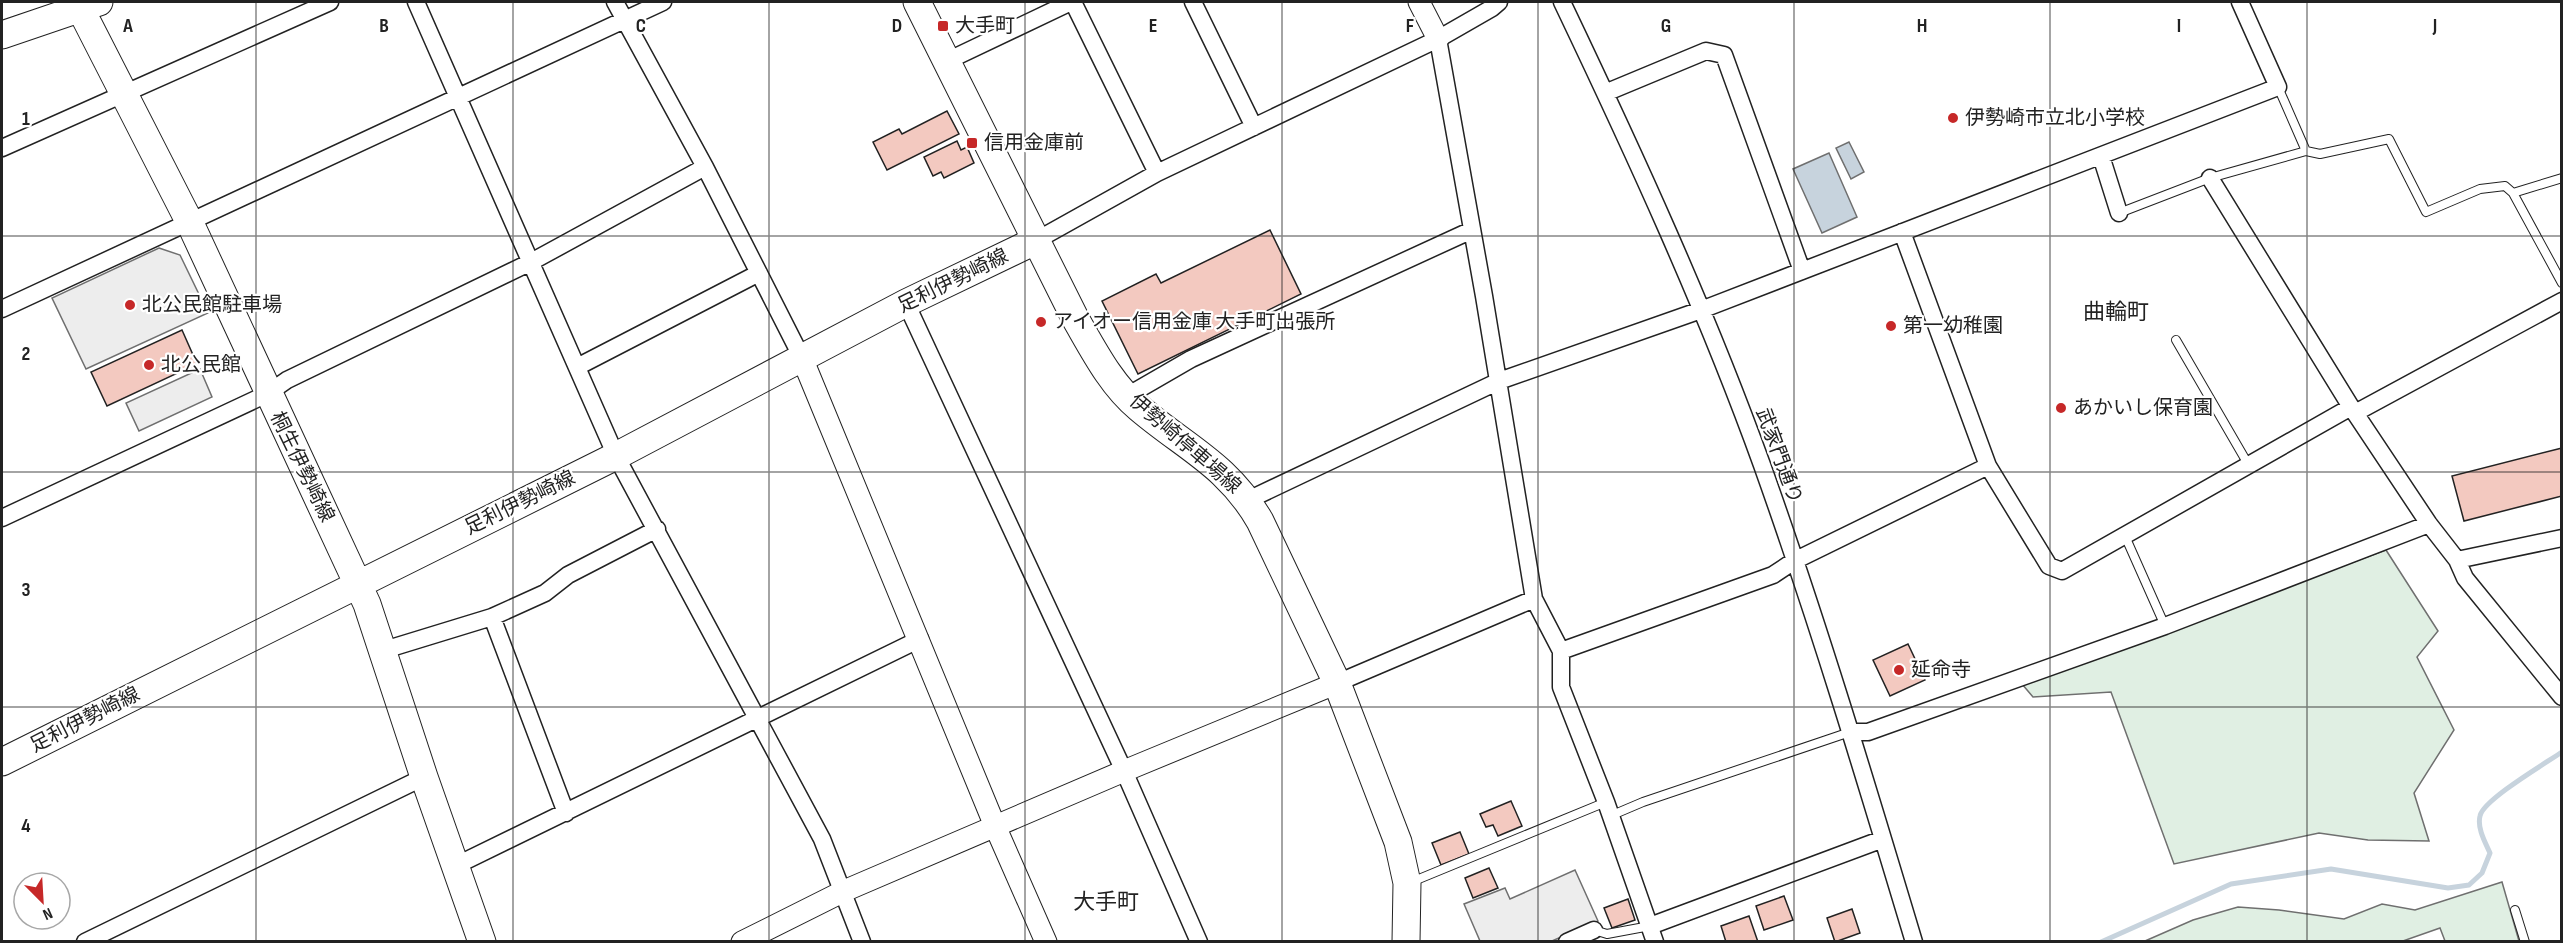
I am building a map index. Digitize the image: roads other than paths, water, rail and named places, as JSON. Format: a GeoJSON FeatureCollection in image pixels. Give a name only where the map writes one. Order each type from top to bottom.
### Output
{"type":"FeatureCollection","features":[{"type":"Feature","properties":{"kind":"main road","name":"伊勢崎停車場線"},"geometry":{"type":"LineString","coordinates":[[917,2],[1095,353],[1138,408],[1213,463],[1248,500],[1337,683],[1398,842],[1407,884],[1406,942]]}},
{"type":"Feature","properties":{"kind":"main road","name":"桐生伊勢崎線"},"geometry":{"type":"LineString","coordinates":[[86,4],[124,94],[190,223],[267,394],[358,583],[482,942]]}},
{"type":"Feature","properties":{"kind":"main road"},"geometry":{"type":"LineString","coordinates":[[2,35],[86,4]]}},
{"type":"Feature","properties":{"kind":"main road","name":"足利伊勢崎線"},"geometry":{"type":"LineString","coordinates":[[2,762],[616,456],[906,303],[1037,240]]}},
{"type":"Feature","properties":{"kind":"street"},"geometry":{"type":"LineString","coordinates":[[2,148],[330,2]]}},
{"type":"Feature","properties":{"kind":"street"},"geometry":{"type":"LineString","coordinates":[[416,2],[616,456],[822,839],[862,942]]}},
{"type":"Feature","properties":{"kind":"street"},"geometry":{"type":"LineString","coordinates":[[615,2],[705,167],[802,358],[920,639],[995,826],[1046,942]]}},
{"type":"Feature","properties":{"kind":"street"},"geometry":{"type":"LineString","coordinates":[[2,309],[663,2]]}},
{"type":"Feature","properties":{"kind":"street"},"geometry":{"type":"LineString","coordinates":[[947,61],[1072,2],[1156,173]]}},
{"type":"Feature","properties":{"kind":"street"},"geometry":{"type":"LineString","coordinates":[[1193,2],[1254,127]]}},
{"type":"Feature","properties":{"kind":"street"},"geometry":{"type":"LineString","coordinates":[[1419,2],[1438,39],[1499,381],[1534,599],[1561,651],[1561,687],[1653,934],[1883,839]]}},
{"type":"Feature","properties":{"kind":"street"},"geometry":{"type":"LineString","coordinates":[[1037,240],[1156,173],[1438,39],[1499,2]]}},
{"type":"Feature","properties":{"kind":"street","name":"武家門通り"},"geometry":{"type":"LineString","coordinates":[[1562,2],[1701,310],[1762,465],[1850,732],[1914,942]]}},
{"type":"Feature","properties":{"kind":"street"},"geometry":{"type":"LineString","coordinates":[[1248,500],[1499,381],[1701,310],[2278,87],[2240,2]]}},
{"type":"Feature","properties":{"kind":"street"},"geometry":{"type":"LineString","coordinates":[[1605,93],[1706,51],[1724,55],[1802,271]]}},
{"type":"Feature","properties":{"kind":"street"},"geometry":{"type":"LineString","coordinates":[[2101,156],[2119,213]]}},
{"type":"Feature","properties":{"kind":"street"},"geometry":{"type":"LineString","coordinates":[[2,518],[267,394],[287,380],[531,262],[705,167]]}},
{"type":"Feature","properties":{"kind":"street"},"geometry":{"type":"LineString","coordinates":[[2210,178],[2353,410],[2429,524],[2457,560],[2465,578],[2562,697]]}},
{"type":"Feature","properties":{"kind":"street"},"geometry":{"type":"LineString","coordinates":[[1127,396],[1191,359],[1472,230]]}},
{"type":"Feature","properties":{"kind":"street"},"geometry":{"type":"LineString","coordinates":[[1902,232],[1988,466],[2049,566],[2062,571],[2248,464],[2562,301]]}},
{"type":"Feature","properties":{"kind":"street"},"geometry":{"type":"LineString","coordinates":[[577,367],[759,273]]}},
{"type":"Feature","properties":{"kind":"street"},"geometry":{"type":"LineString","coordinates":[[906,303],[1124,771],[1199,942]]}},
{"type":"Feature","properties":{"kind":"street"},"geometry":{"type":"LineString","coordinates":[[1561,651],[1773,574],[1794,561],[1988,466]]}},
{"type":"Feature","properties":{"kind":"street"},"geometry":{"type":"LineString","coordinates":[[1850,732],[1869,732],[2165,626],[2429,524]]}},
{"type":"Feature","properties":{"kind":"street"},"geometry":{"type":"LineString","coordinates":[[381,651],[492,617],[545,593],[568,575],[657,529]]}},
{"type":"Feature","properties":{"kind":"street"},"geometry":{"type":"LineString","coordinates":[[2457,560],[2562,538]]}},
{"type":"Feature","properties":{"kind":"street"},"geometry":{"type":"LineString","coordinates":[[742,942],[843,891],[1534,599]]}},
{"type":"Feature","properties":{"kind":"street"},"geometry":{"type":"LineString","coordinates":[[492,617],[566,813]]}},
{"type":"Feature","properties":{"kind":"street"},"geometry":{"type":"LineString","coordinates":[[455,866],[920,639]]}},
{"type":"Feature","properties":{"kind":"street"},"geometry":{"type":"LineString","coordinates":[[85,942],[424,777]]}},
{"type":"Feature","properties":{"kind":"street"},"geometry":{"type":"LineString","coordinates":[[1567,942],[1594,930]]}},
{"type":"Feature","properties":{"kind":"lane"},"geometry":{"type":"LineString","coordinates":[[2278,87],[2306,151]]}},
{"type":"Feature","properties":{"kind":"lane"},"geometry":{"type":"LineString","coordinates":[[2119,213],[2210,178],[2306,151],[2320,154],[2389,139],[2426,213],[2481,189],[2505,186],[2513,193],[2562,283]]}},
{"type":"Feature","properties":{"kind":"lane"},"geometry":{"type":"LineString","coordinates":[[2513,193],[2562,178]]}},
{"type":"Feature","properties":{"kind":"lane"},"geometry":{"type":"LineString","coordinates":[[2176,340],[2248,464]]}},
{"type":"Feature","properties":{"kind":"lane"},"geometry":{"type":"LineString","coordinates":[[2125,536],[2165,626]]}},
{"type":"Feature","properties":{"kind":"lane"},"geometry":{"type":"LineString","coordinates":[[1407,884],[1608,809],[1643,802],[1850,732]]}},
{"type":"Feature","properties":{"kind":"lane"},"geometry":{"type":"LineString","coordinates":[[2515,910],[2525,942]]}},
{"type":"Feature","properties":{"kind":"lane"},"geometry":{"type":"LineString","coordinates":[[1594,930],[1607,934],[1653,934]]}},
{"type":"Feature","properties":{"kind":"waterway"},"geometry":{"type":"LineString","coordinates":[[2101,942],[2231,884],[2331,869],[2448,888],[2469,885],[2482,873],[2490,853],[2480,825],[2480,816],[2484,809],[2503,792],[2562,752]]}},
{"type":"Feature","properties":{"kind":"place","name":"大手町"},"geometry":{"type":"Point","coordinates":[943,26]}},
{"type":"Feature","properties":{"kind":"place","name":"伊勢崎市立北小学校"},"geometry":{"type":"Point","coordinates":[1953,118]}},
{"type":"Feature","properties":{"kind":"place","name":"信用金庫前"},"geometry":{"type":"Point","coordinates":[972,143]}},
{"type":"Feature","properties":{"kind":"place","name":"北公民館駐車場"},"geometry":{"type":"Point","coordinates":[130,305]}},
{"type":"Feature","properties":{"kind":"place","name":"アイオー信用金庫 大手町出張所"},"geometry":{"type":"Point","coordinates":[1041,322]}},
{"type":"Feature","properties":{"kind":"place","name":"第一幼稚園"},"geometry":{"type":"Point","coordinates":[1891,326]}},
{"type":"Feature","properties":{"kind":"place","name":"北公民館"},"geometry":{"type":"Point","coordinates":[149,365]}},
{"type":"Feature","properties":{"kind":"place","name":"あかいし保育園"},"geometry":{"type":"Point","coordinates":[2061,408]}},
{"type":"Feature","properties":{"kind":"place","name":"延命寺"},"geometry":{"type":"Point","coordinates":[1899,670]}},
{"type":"Feature","properties":{"kind":"district","name":"曲輪町"},"geometry":{"type":"Point","coordinates":[2116,312]}},
{"type":"Feature","properties":{"kind":"district","name":"大手町"},"geometry":{"type":"Point","coordinates":[1106,902]}}]}
